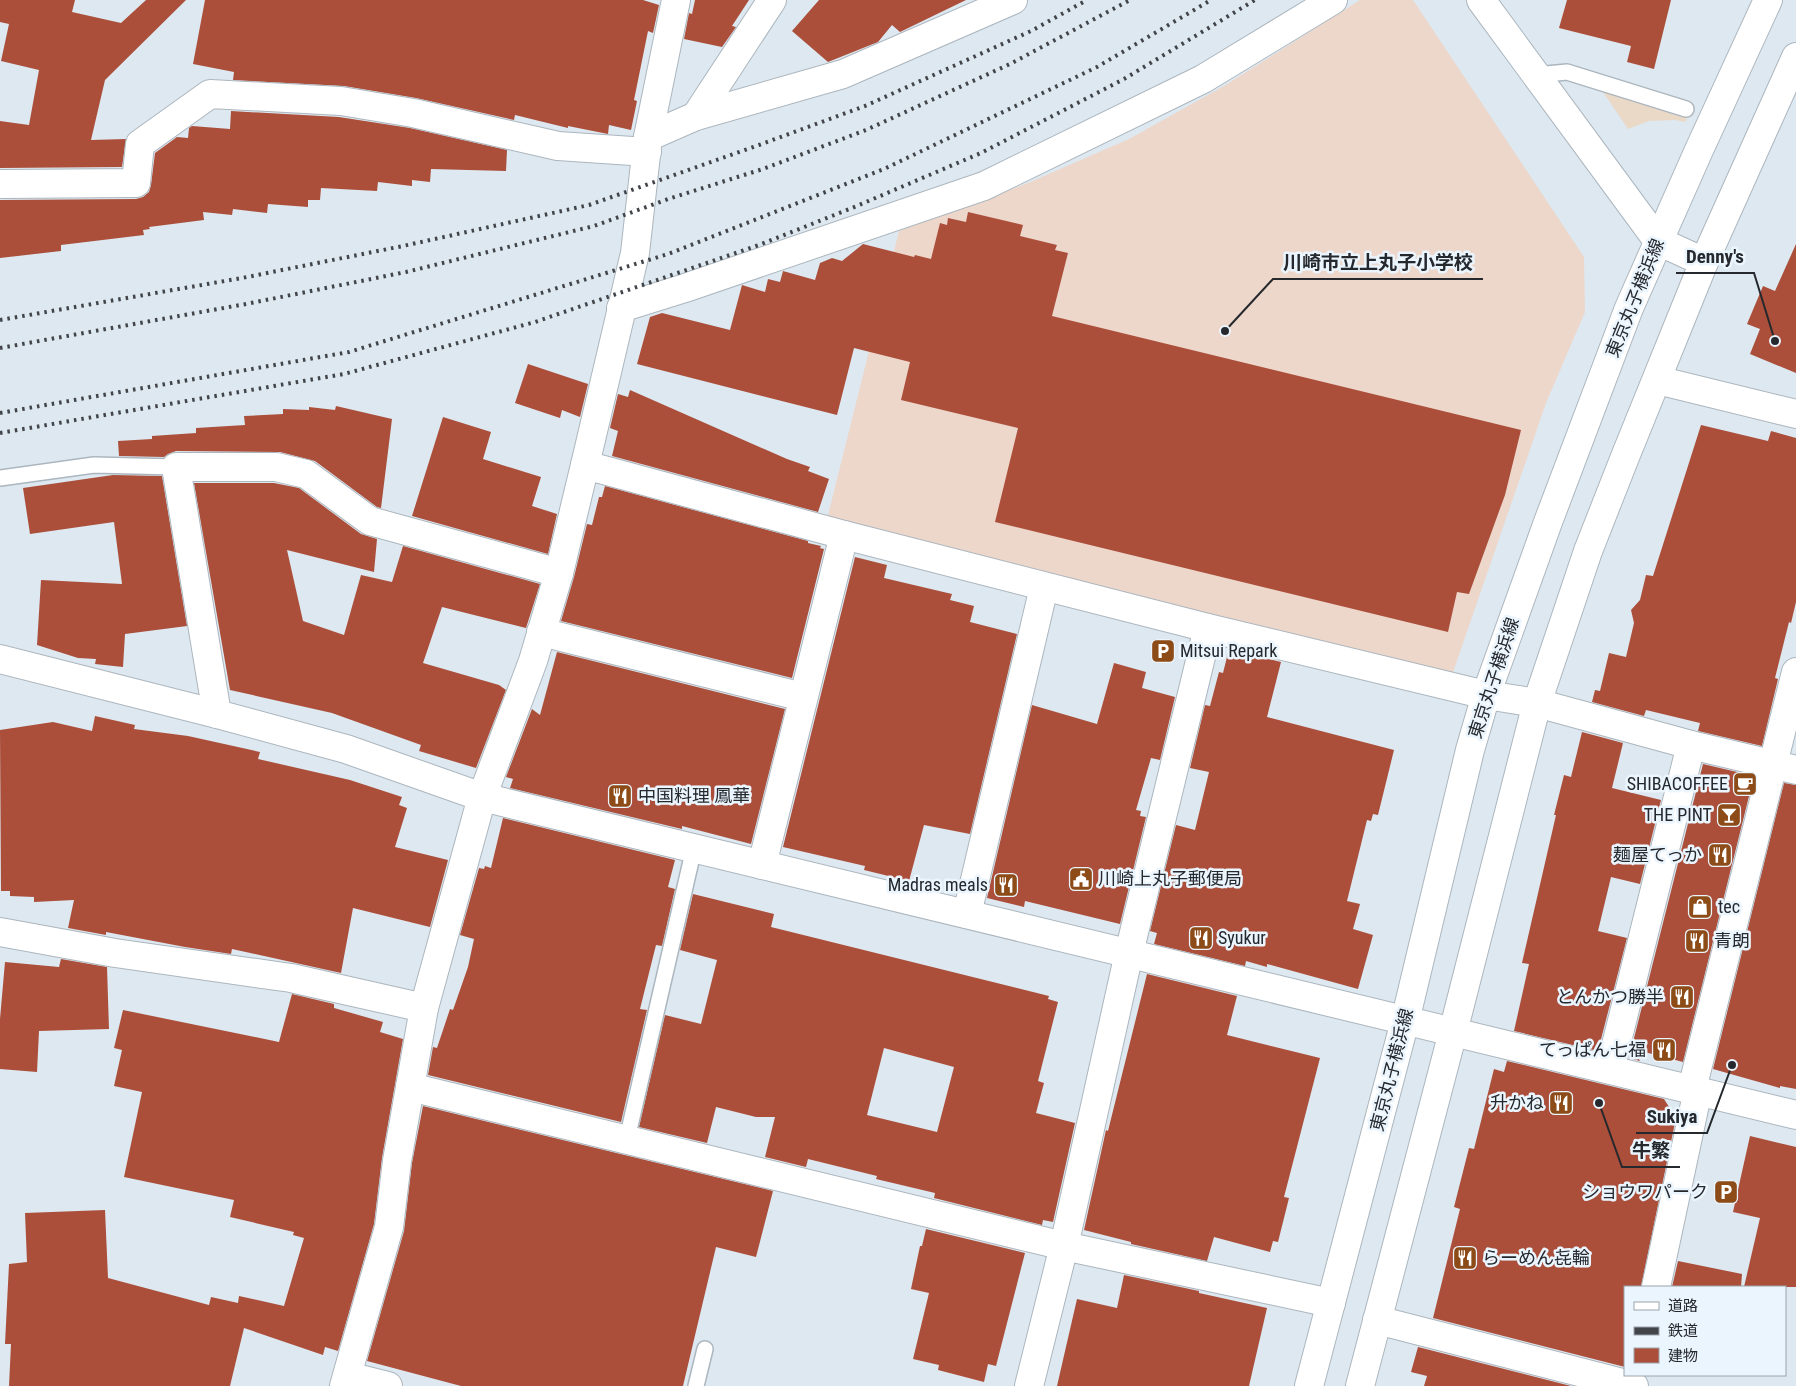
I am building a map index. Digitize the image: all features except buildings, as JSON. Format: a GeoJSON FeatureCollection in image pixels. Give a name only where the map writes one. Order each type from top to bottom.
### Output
{"type":"FeatureCollection","features":[{"type":"Feature","properties":{"kind":"street"},"geometry":{"type":"LineString","coordinates":[[388,1386],[346,1381],[388,1227],[424,1008],[482,797],[533,661],[559,573],[585,465],[635,253],[647,144],[676,0]]}},
{"type":"Feature","properties":{"kind":"street"},"geometry":{"type":"LineString","coordinates":[[696,116],[772,0]]}},
{"type":"Feature","properties":{"kind":"street"},"geometry":{"type":"LineString","coordinates":[[0,184],[136,183],[140,144],[210,94],[341,101],[413,112],[558,146],[647,144],[696,116],[843,74],[1014,0]]}},
{"type":"Feature","properties":{"kind":"street"},"geometry":{"type":"LineString","coordinates":[[621,308],[712,279],[984,186],[1203,79],[1333,0]]}},
{"type":"Feature","properties":{"kind":"street"},"geometry":{"type":"LineString","coordinates":[[1481,0],[1658,240],[1704,262]]}},
{"type":"Feature","properties":{"kind":"street","name":"東京丸子横浜線"},"geometry":{"type":"LineString","coordinates":[[1309,1386],[1405,1021],[1470,750],[1486,694],[1625,318],[1658,240],[1768,0]]}},
{"type":"Feature","properties":{"kind":"street"},"geometry":{"type":"LineString","coordinates":[[1360,1386],[1454,1032],[1537,703],[1588,551],[1704,262],[1796,56]]}},
{"type":"Feature","properties":{"kind":"street"},"geometry":{"type":"LineString","coordinates":[[1657,380],[1796,414]]}},
{"type":"Feature","properties":{"kind":"street"},"geometry":{"type":"LineString","coordinates":[[585,465],[1044,587],[1486,694],[1537,703],[1691,745],[1785,767]]}},
{"type":"Feature","properties":{"kind":"street"},"geometry":{"type":"LineString","coordinates":[[217,714],[176,467],[276,467],[306,474],[370,521],[559,573]]}},
{"type":"Feature","properties":{"kind":"street"},"geometry":{"type":"LineString","coordinates":[[762,865],[844,535]]}},
{"type":"Feature","properties":{"kind":"street"},"geometry":{"type":"LineString","coordinates":[[967,914],[1044,587]]}},
{"type":"Feature","properties":{"kind":"street"},"geometry":{"type":"LineString","coordinates":[[1029,1386],[1064,1246],[1130,953],[1208,628]]}},
{"type":"Feature","properties":{"kind":"street"},"geometry":{"type":"LineString","coordinates":[[541,632],[803,697]]}},
{"type":"Feature","properties":{"kind":"street"},"geometry":{"type":"LineString","coordinates":[[0,659],[346,749],[482,797],[1796,1114]]}},
{"type":"Feature","properties":{"kind":"street"},"geometry":{"type":"LineString","coordinates":[[1656,1286],[1695,1089],[1785,767],[1796,672]]}},
{"type":"Feature","properties":{"kind":"street"},"geometry":{"type":"LineString","coordinates":[[1610,1069],[1691,745]]}},
{"type":"Feature","properties":{"kind":"street"},"geometry":{"type":"LineString","coordinates":[[0,932],[115,953],[291,978],[424,1008]]}},
{"type":"Feature","properties":{"kind":"street"},"geometry":{"type":"LineString","coordinates":[[410,1087],[1064,1246],[1331,1303]]}},
{"type":"Feature","properties":{"kind":"street"},"geometry":{"type":"LineString","coordinates":[[1377,1320],[1634,1386]]}},
{"type":"Feature","properties":{"kind":"lane"},"geometry":{"type":"LineString","coordinates":[[1536,75],[1567,72],[1686,109]]}},
{"type":"Feature","properties":{"kind":"lane"},"geometry":{"type":"LineString","coordinates":[[0,478],[94,465],[176,467]]}},
{"type":"Feature","properties":{"kind":"lane"},"geometry":{"type":"LineString","coordinates":[[628,1140],[694,848]]}},
{"type":"Feature","properties":{"kind":"lane"},"geometry":{"type":"LineString","coordinates":[[696,1386],[705,1349]]}},
{"type":"Feature","properties":{"kind":"shaded area"},"geometry":{"type":"Polygon","coordinates":[[[1360,0],[1413,0],[1584,257],[1585,312],[1546,403],[1452,675],[826,523],[899,231],[1028,183],[1129,139],[1224,86],[1360,0]]]}},
{"type":"Feature","properties":{"kind":"shaded area"},"geometry":{"type":"Polygon","coordinates":[[[1597,83],[1689,105],[1686,122],[1675,120],[1649,121],[1628,129],[1597,83]]]}},
{"type":"Feature","properties":{"kind":"railway"},"geometry":{"type":"LineString","coordinates":[[0,320],[242,278],[403,246],[589,205],[865,106],[1031,31],[1087,0]]}},
{"type":"Feature","properties":{"kind":"railway"},"geometry":{"type":"LineString","coordinates":[[0,348],[246,304],[406,272],[594,226],[671,198],[763,169],[866,130],[1010,64],[1130,0]]}},
{"type":"Feature","properties":{"kind":"railway"},"geometry":{"type":"LineString","coordinates":[[0,413],[349,352],[668,254],[884,169],[1097,67],[1211,0]]}},
{"type":"Feature","properties":{"kind":"railway"},"geometry":{"type":"LineString","coordinates":[[0,433],[344,374],[535,322],[759,245],[981,153],[1124,79],[1255,0]]}},
{"type":"Feature","properties":{"kind":"place","name":"川崎市立上丸子小学校"},"geometry":{"type":"Point","coordinates":[1225,331]}},
{"type":"Feature","properties":{"kind":"place","name":"Denny's"},"geometry":{"type":"Point","coordinates":[1775,341]}},
{"type":"Feature","properties":{"kind":"place","name":"Mitsui Repark"},"geometry":{"type":"Point","coordinates":[1163,651]}},
{"type":"Feature","properties":{"kind":"place","name":"SHIBACOFFEE"},"geometry":{"type":"Point","coordinates":[1745,784]}},
{"type":"Feature","properties":{"kind":"place","name":"中国料理 鳳華"},"geometry":{"type":"Point","coordinates":[620,796]}},
{"type":"Feature","properties":{"kind":"place","name":"THE PINT"},"geometry":{"type":"Point","coordinates":[1729,815]}},
{"type":"Feature","properties":{"kind":"place","name":"麺屋てっか"},"geometry":{"type":"Point","coordinates":[1720,855]}},
{"type":"Feature","properties":{"kind":"place","name":"川崎上丸子郵便局"},"geometry":{"type":"Point","coordinates":[1081,879]}},
{"type":"Feature","properties":{"kind":"place","name":"Madras meals"},"geometry":{"type":"Point","coordinates":[1006,885]}},
{"type":"Feature","properties":{"kind":"place","name":"tec"},"geometry":{"type":"Point","coordinates":[1700,907]}},
{"type":"Feature","properties":{"kind":"place","name":"Syukur"},"geometry":{"type":"Point","coordinates":[1201,938]}},
{"type":"Feature","properties":{"kind":"place","name":"青朗"},"geometry":{"type":"Point","coordinates":[1697,941]}},
{"type":"Feature","properties":{"kind":"place","name":"とんかつ勝半"},"geometry":{"type":"Point","coordinates":[1682,997]}},
{"type":"Feature","properties":{"kind":"place","name":"てっぱん七福"},"geometry":{"type":"Point","coordinates":[1664,1050]}},
{"type":"Feature","properties":{"kind":"place","name":"Sukiya"},"geometry":{"type":"Point","coordinates":[1732,1065]}},
{"type":"Feature","properties":{"kind":"place","name":"升かね"},"geometry":{"type":"Point","coordinates":[1561,1103]}},
{"type":"Feature","properties":{"kind":"place","name":"牛繁"},"geometry":{"type":"Point","coordinates":[1599,1103]}},
{"type":"Feature","properties":{"kind":"place","name":"ショウワパーク"},"geometry":{"type":"Point","coordinates":[1726,1192]}},
{"type":"Feature","properties":{"kind":"place","name":"らーめん㐂輪"},"geometry":{"type":"Point","coordinates":[1465,1258]}}]}
